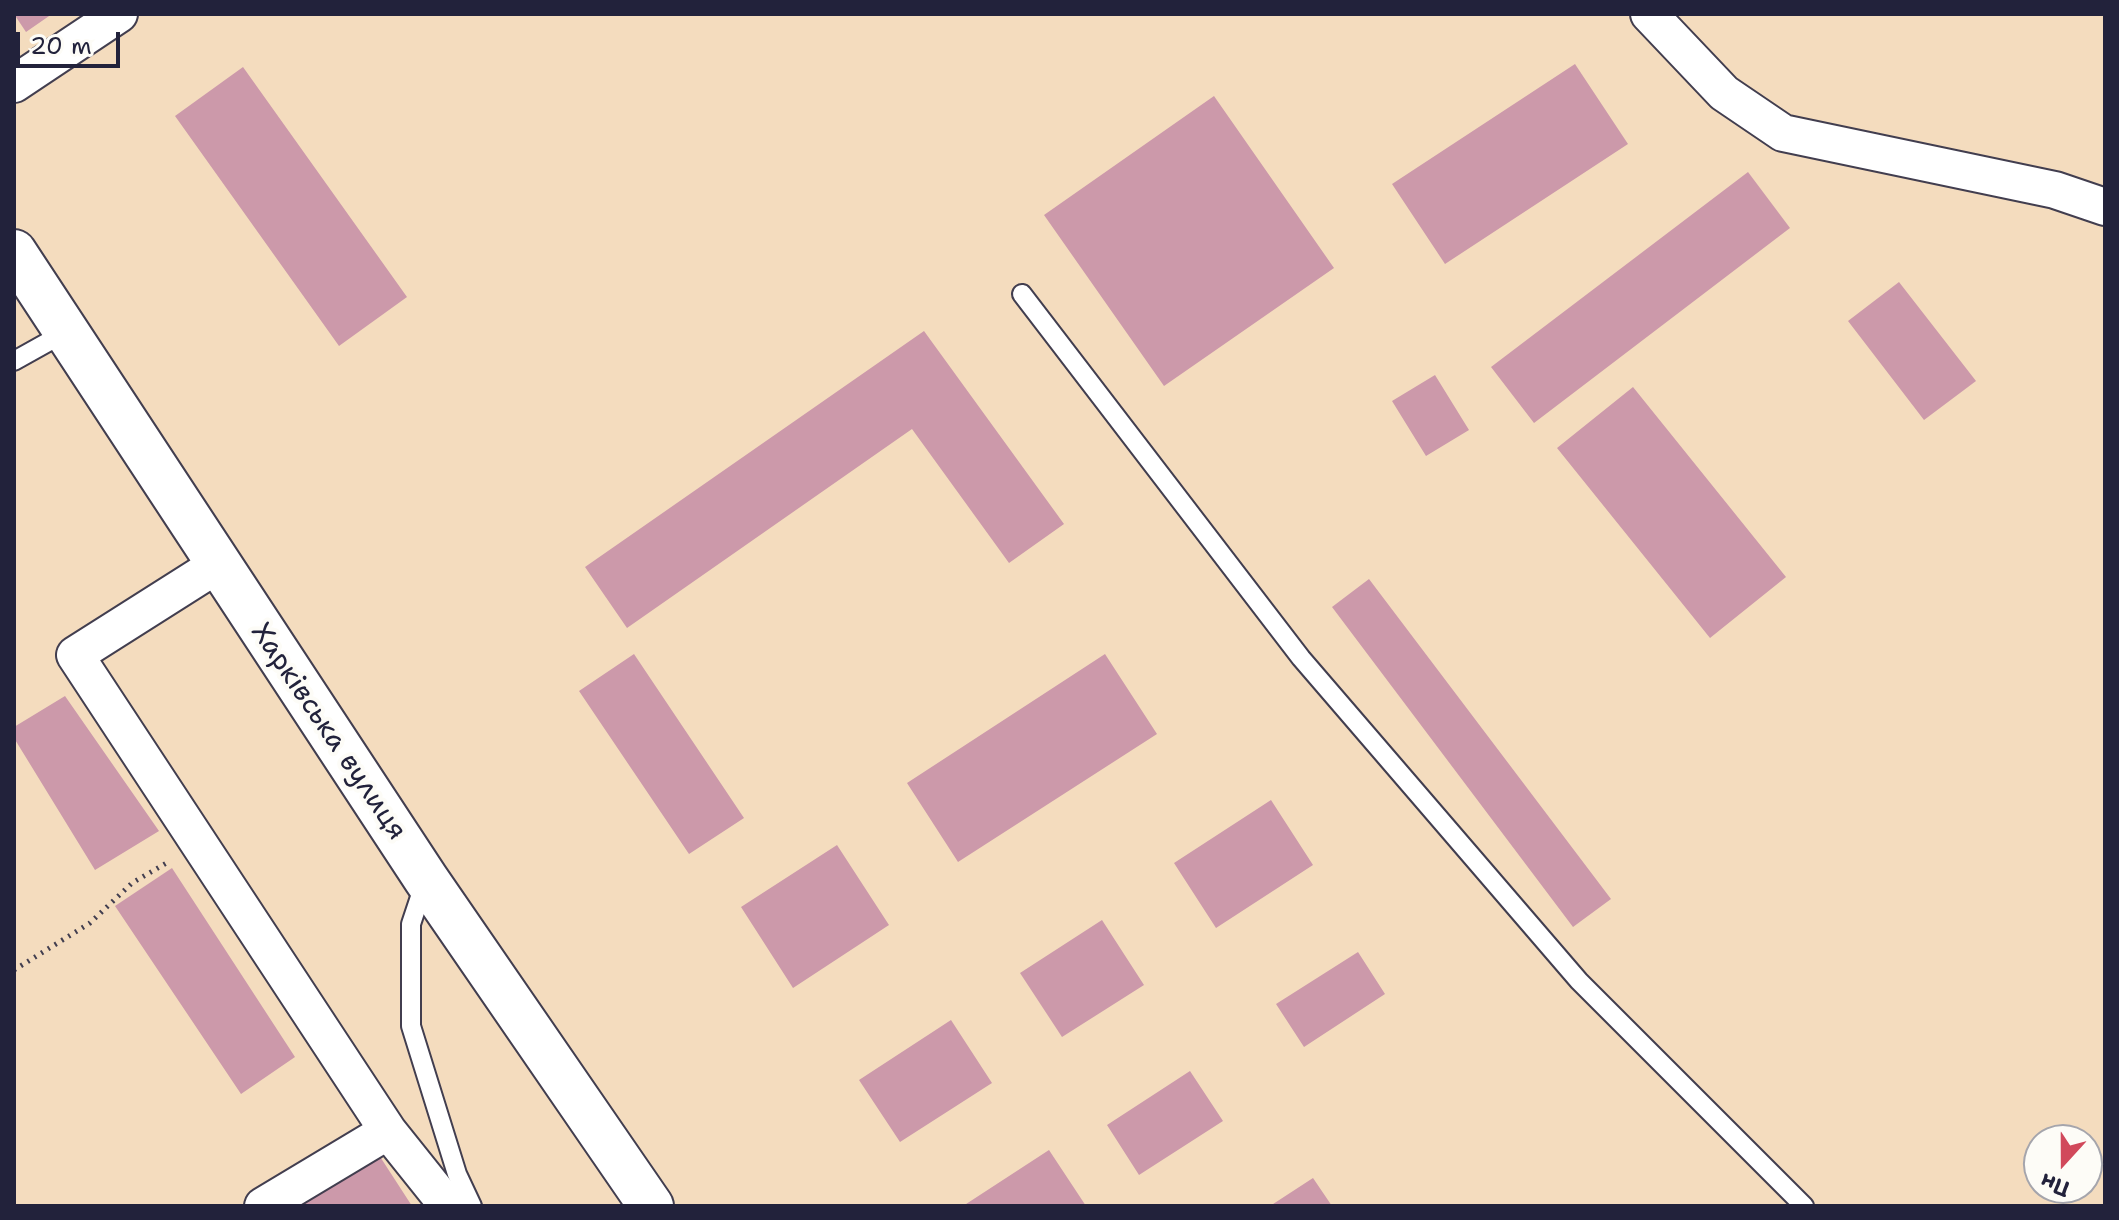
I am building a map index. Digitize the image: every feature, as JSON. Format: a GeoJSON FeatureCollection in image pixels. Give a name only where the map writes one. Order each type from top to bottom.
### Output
{"type":"FeatureCollection","features":[{"type":"Feature","properties":{"kind":"highway","name":"Харківська вулиця"},"geometry":{"type":"LineString","coordinates":[[14,252],[426,879],[651,1206]]}},
{"type":"Feature","properties":{"kind":"street"},"geometry":{"type":"LineString","coordinates":[[14,84],[119,14]]}},
{"type":"Feature","properties":{"kind":"street"},"geometry":{"type":"LineString","coordinates":[[1649,14],[1724,93],[1783,133],[2055,190],[2105,207]]}},
{"type":"Feature","properties":{"kind":"street"},"geometry":{"type":"LineString","coordinates":[[217,565],[75,655],[388,1131],[448,1206]]}},
{"type":"Feature","properties":{"kind":"street"},"geometry":{"type":"LineString","coordinates":[[263,1206],[388,1131]]}},
{"type":"Feature","properties":{"kind":"lane"},"geometry":{"type":"LineString","coordinates":[[1022,294],[1311,670],[1579,981],[1804,1206]]}},
{"type":"Feature","properties":{"kind":"lane"},"geometry":{"type":"LineString","coordinates":[[14,361],[66,332]]}},
{"type":"Feature","properties":{"kind":"lane"},"geometry":{"type":"LineString","coordinates":[[426,879],[411,924],[411,1026],[457,1174],[472,1206]]}},
{"type":"Feature","properties":{"kind":"path"},"geometry":{"type":"LineString","coordinates":[[14,970],[90,923],[132,883],[199,845]]}},
{"type":"Feature","properties":{"kind":"building"},"geometry":{"type":"Polygon","coordinates":[[[14,14],[52,14],[26,32],[14,14]]]}},
{"type":"Feature","properties":{"kind":"building"},"geometry":{"type":"Polygon","coordinates":[[[1575,64],[1628,144],[1445,264],[1392,184],[1575,64]]]}},
{"type":"Feature","properties":{"kind":"building"},"geometry":{"type":"Polygon","coordinates":[[[243,67],[407,297],[339,346],[175,116],[243,67]]]}},
{"type":"Feature","properties":{"kind":"building"},"geometry":{"type":"Polygon","coordinates":[[[1214,96],[1334,268],[1164,386],[1044,215],[1214,96]]]}},
{"type":"Feature","properties":{"kind":"building"},"geometry":{"type":"Polygon","coordinates":[[[1748,172],[1790,228],[1534,423],[1491,367],[1748,172]]]}},
{"type":"Feature","properties":{"kind":"building"},"geometry":{"type":"Polygon","coordinates":[[[1899,282],[1976,381],[1924,420],[1848,321],[1899,282]]]}},
{"type":"Feature","properties":{"kind":"building"},"geometry":{"type":"Polygon","coordinates":[[[924,331],[1064,524],[1009,563],[912,429],[627,628],[585,567],[924,331]]]}},
{"type":"Feature","properties":{"kind":"building"},"geometry":{"type":"Polygon","coordinates":[[[1435,375],[1469,430],[1426,456],[1392,401],[1435,375]]]}},
{"type":"Feature","properties":{"kind":"building"},"geometry":{"type":"Polygon","coordinates":[[[1633,387],[1786,577],[1710,638],[1557,448],[1633,387]]]}},
{"type":"Feature","properties":{"kind":"building"},"geometry":{"type":"Polygon","coordinates":[[[1369,579],[1611,899],[1573,927],[1332,607],[1369,579]]]}},
{"type":"Feature","properties":{"kind":"building"},"geometry":{"type":"Polygon","coordinates":[[[634,654],[744,818],[689,854],[579,691],[634,654]]]}},
{"type":"Feature","properties":{"kind":"building"},"geometry":{"type":"Polygon","coordinates":[[[1105,654],[1157,734],[958,862],[907,783],[1105,654]]]}},
{"type":"Feature","properties":{"kind":"building"},"geometry":{"type":"Polygon","coordinates":[[[65,696],[159,831],[95,870],[14,738],[14,727],[65,696]]]}},
{"type":"Feature","properties":{"kind":"building"},"geometry":{"type":"Polygon","coordinates":[[[1271,800],[1313,865],[1216,928],[1174,863],[1271,800]]]}},
{"type":"Feature","properties":{"kind":"building"},"geometry":{"type":"Polygon","coordinates":[[[837,845],[889,925],[793,988],[741,907],[837,845]]]}},
{"type":"Feature","properties":{"kind":"building"},"geometry":{"type":"Polygon","coordinates":[[[172,868],[295,1057],[241,1094],[115,906],[172,868]]]}},
{"type":"Feature","properties":{"kind":"building"},"geometry":{"type":"Polygon","coordinates":[[[1102,920],[1144,985],[1062,1037],[1020,973],[1102,920]]]}},
{"type":"Feature","properties":{"kind":"building"},"geometry":{"type":"Polygon","coordinates":[[[1358,952],[1385,994],[1304,1047],[1276,1004],[1358,952]]]}},
{"type":"Feature","properties":{"kind":"building"},"geometry":{"type":"Polygon","coordinates":[[[951,1020],[992,1083],[900,1142],[859,1080],[951,1020]]]}},
{"type":"Feature","properties":{"kind":"building"},"geometry":{"type":"Polygon","coordinates":[[[1190,1071],[1223,1121],[1139,1175],[1107,1125],[1190,1071]]]}},
{"type":"Feature","properties":{"kind":"building"},"geometry":{"type":"Polygon","coordinates":[[[1049,1150],[1086,1206],[963,1206],[1049,1150]]]}},
{"type":"Feature","properties":{"kind":"building"},"geometry":{"type":"Polygon","coordinates":[[[377,1152],[412,1206],[292,1206],[377,1152]]]}},
{"type":"Feature","properties":{"kind":"building"},"geometry":{"type":"Polygon","coordinates":[[[1313,1178],[1332,1206],[1270,1206],[1313,1178]]]}}]}
